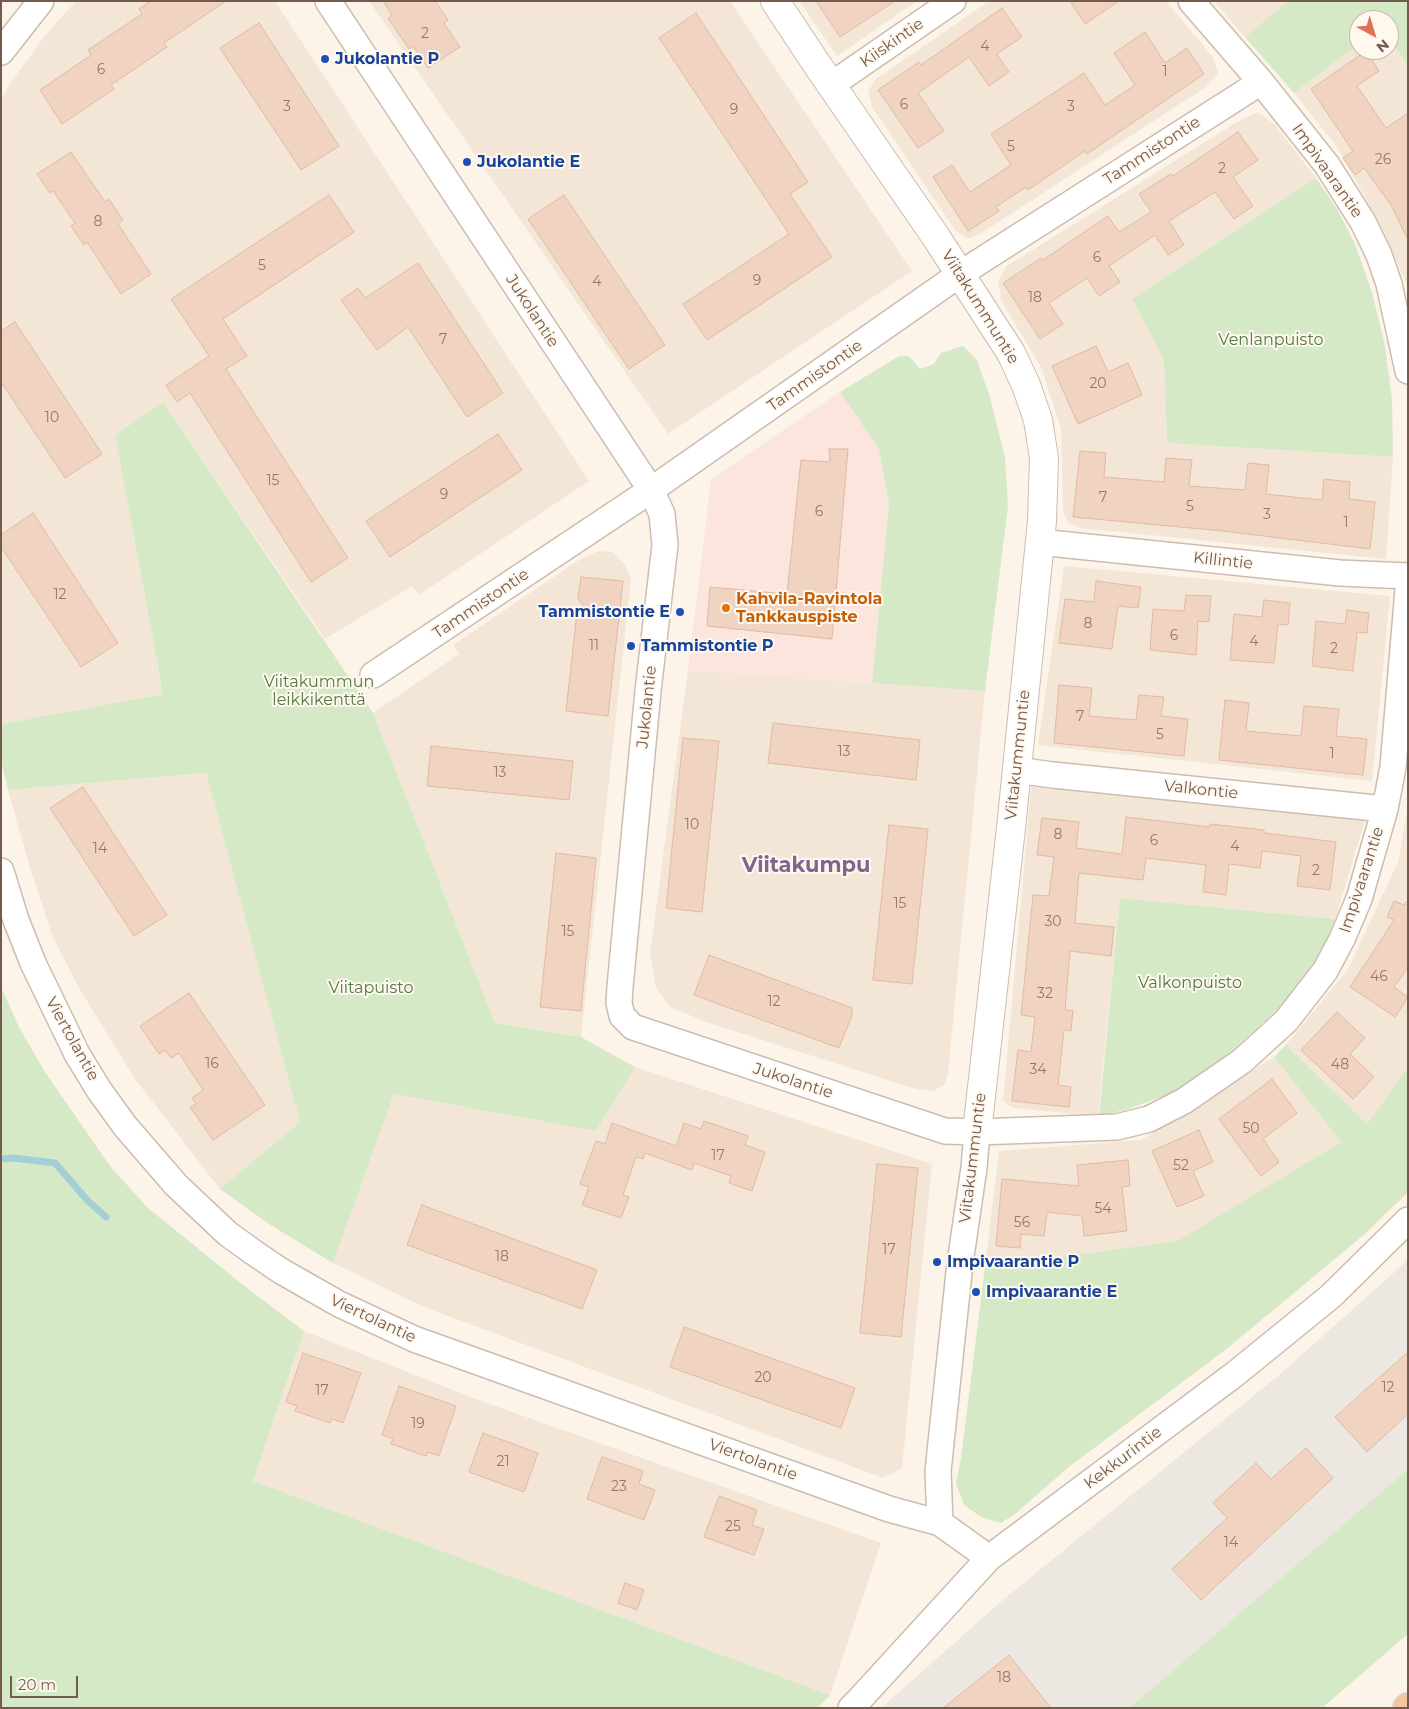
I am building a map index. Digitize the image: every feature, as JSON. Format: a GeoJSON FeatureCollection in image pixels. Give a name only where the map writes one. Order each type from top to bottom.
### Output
{"type":"FeatureCollection","features":[{"type":"Feature","properties":{"kind":"street"},"geometry":{"type":"LineString","coordinates":[[1,52],[41,1]]}},
{"type":"Feature","properties":{"kind":"street","name":"Jukolantie"},"geometry":{"type":"LineString","coordinates":[[328,1],[651,490],[662,514],[665,545],[648,691],[620,986],[619,1003],[622,1016],[633,1027],[652,1034],[945,1131],[977,1132]]}},
{"type":"Feature","properties":{"kind":"street","name":"Viitakummuntie"},"geometry":{"type":"LineString","coordinates":[[775,1],[1012,353],[1038,420],[1044,458],[1042,521],[1016,770],[974,1168],[960,1263],[938,1471],[940,1523]]}},
{"type":"Feature","properties":{"kind":"street","name":"Kiiskintie"},"geometry":{"type":"LineString","coordinates":[[831,85],[953,1]]}},
{"type":"Feature","properties":{"kind":"street","name":"Impivaarantie"},"geometry":{"type":"LineString","coordinates":[[1191,1],[1261,82],[1327,165],[1363,222],[1379,254],[1389,284],[1408,371]]}},
{"type":"Feature","properties":{"kind":"street","name":"Tammistontie"},"geometry":{"type":"LineString","coordinates":[[373,675],[651,490],[960,274],[1261,82]]}},
{"type":"Feature","properties":{"kind":"street","name":"Killintie"},"geometry":{"type":"LineString","coordinates":[[1039,542],[1340,573],[1408,576]]}},
{"type":"Feature","properties":{"kind":"street","name":"Impivaarantie"},"geometry":{"type":"LineString","coordinates":[[977,1132],[1117,1127],[1149,1118],[1184,1101],[1242,1061],[1286,1021],[1316,983],[1338,947],[1359,899],[1385,809],[1394,767],[1408,590]]}},
{"type":"Feature","properties":{"kind":"street","name":"Valkontie"},"geometry":{"type":"LineString","coordinates":[[1016,770],[1385,809]]}},
{"type":"Feature","properties":{"kind":"street","name":"Viertolantie"},"geometry":{"type":"LineString","coordinates":[[1,872],[32,963],[77,1054],[125,1126],[176,1185],[228,1234],[281,1271],[339,1304],[414,1339],[889,1509],[940,1523]]}},
{"type":"Feature","properties":{"kind":"street","name":"Kekkurintie"},"geometry":{"type":"LineString","coordinates":[[850,1708],[989,1558],[1235,1374],[1331,1296],[1408,1220]]}},
{"type":"Feature","properties":{"kind":"street"},"geometry":{"type":"LineString","coordinates":[[940,1523],[989,1558]]}},
{"type":"Feature","properties":{"kind":"shaded area"},"geometry":{"type":"Polygon","coordinates":[[[76,1],[275,1],[589,481],[419,595],[412,586],[325,639],[163,402],[115,435],[163,694],[1,724],[1,99],[11,82],[47,33],[76,1]]]}},
{"type":"Feature","properties":{"kind":"shaded area"},"geometry":{"type":"Polygon","coordinates":[[[369,1],[730,1],[912,271],[668,434],[369,1]]]}},
{"type":"Feature","properties":{"kind":"shaded area"},"geometry":{"type":"Polygon","coordinates":[[[799,1],[917,1],[837,56],[799,1]]]}},
{"type":"Feature","properties":{"kind":"shaded area"},"geometry":{"type":"Polygon","coordinates":[[[989,1],[1166,1],[1213,57],[1218,73],[1206,87],[980,234],[967,239],[956,231],[872,107],[868,91],[876,79],[989,1]]]}},
{"type":"Feature","properties":{"kind":"shaded area"},"geometry":{"type":"Polygon","coordinates":[[[1214,1],[1288,1],[1245,37],[1214,1]]]}},
{"type":"Feature","properties":{"kind":"shaded area"},"geometry":{"type":"Polygon","coordinates":[[[1349,52],[1349,60],[1399,60],[1399,53],[1408,65],[1408,290],[1379,222],[1337,147],[1294,93],[1349,52]]]}},
{"type":"Feature","properties":{"kind":"shaded area"},"geometry":{"type":"Polygon","coordinates":[[[1258,112],[1275,125],[1316,178],[1132,299],[1164,360],[1167,443],[1393,457],[1386,559],[1081,528],[1068,523],[1063,511],[1061,429],[1042,369],[1001,300],[998,281],[1007,266],[1237,122],[1258,112]]]}},
{"type":"Feature","properties":{"kind":"shaded area"},"geometry":{"type":"Polygon","coordinates":[[[840,392],[879,449],[889,504],[872,683],[688,670],[711,479],[840,392]]]}},
{"type":"Feature","properties":{"kind":"shaded area"},"geometry":{"type":"Polygon","coordinates":[[[598,551],[612,552],[624,563],[631,579],[581,1037],[495,1023],[373,713],[459,654],[453,645],[579,560],[598,551]]]}},
{"type":"Feature","properties":{"kind":"shaded area"},"geometry":{"type":"Polygon","coordinates":[[[1064,566],[1390,596],[1372,781],[1038,745],[1064,566]]]}},
{"type":"Feature","properties":{"kind":"shaded area"},"geometry":{"type":"Polygon","coordinates":[[[688,670],[985,691],[948,1074],[944,1086],[932,1091],[916,1089],[706,1022],[670,1007],[656,988],[650,954],[688,670]]]}},
{"type":"Feature","properties":{"kind":"shaded area"},"geometry":{"type":"Polygon","coordinates":[[[206,773],[300,1122],[220,1189],[135,1079],[79,988],[52,935],[30,868],[8,790],[206,773]]]}},
{"type":"Feature","properties":{"kind":"shaded area"},"geometry":{"type":"Polygon","coordinates":[[[1032,778],[1365,820],[1335,919],[1120,898],[1098,1116],[1013,1108],[1003,1101],[1032,778]]]}},
{"type":"Feature","properties":{"kind":"shaded area"},"geometry":{"type":"Polygon","coordinates":[[[1408,805],[1408,1067],[1367,1124],[1286,1045],[1348,969],[1398,862],[1408,805]]]}},
{"type":"Feature","properties":{"kind":"shaded area"},"geometry":{"type":"Polygon","coordinates":[[[1274,1057],[1341,1142],[1177,1241],[985,1267],[999,1151],[1141,1140],[1274,1057]]]}},
{"type":"Feature","properties":{"kind":"shaded area"},"geometry":{"type":"Polygon","coordinates":[[[635,1067],[932,1164],[902,1468],[883,1478],[424,1307],[333,1263],[394,1094],[596,1131],[635,1067]]]}},
{"type":"Feature","properties":{"kind":"shaded area"},"geometry":{"type":"Polygon","coordinates":[[[1408,1260],[1408,1469],[1129,1708],[881,1708],[1004,1599],[1279,1375],[1408,1260]]]}},
{"type":"Feature","properties":{"kind":"shaded area"},"geometry":{"type":"Polygon","coordinates":[[[304,1331],[473,1398],[881,1543],[830,1695],[253,1481],[304,1331]]]}},
{"type":"Feature","properties":{"kind":"green space"},"geometry":{"type":"Polygon","coordinates":[[[1288,1],[1408,1],[1408,65],[1399,53],[1399,10],[1349,10],[1349,52],[1294,93],[1245,37],[1288,1]]]}},
{"type":"Feature","properties":{"kind":"green space","name":"Venlanpuisto"},"geometry":{"type":"Polygon","coordinates":[[[1316,178],[1337,209],[1355,244],[1372,292],[1385,346],[1392,399],[1393,457],[1167,443],[1164,360],[1132,299],[1316,178]]]}},
{"type":"Feature","properties":{"kind":"green space"},"geometry":{"type":"Polygon","coordinates":[[[963,346],[977,360],[989,394],[1005,458],[1008,506],[985,691],[872,683],[889,504],[879,449],[840,392],[899,356],[909,356],[920,369],[934,364],[941,353],[963,346]]]}},
{"type":"Feature","properties":{"kind":"green space","name":"Viitapuisto"},"geometry":{"type":"Polygon","coordinates":[[[163,402],[373,713],[495,1023],[581,1037],[635,1067],[596,1131],[394,1094],[333,1263],[272,1226],[220,1189],[300,1122],[206,773],[8,790],[1,760],[1,724],[163,694],[115,435],[163,402]]]}},
{"type":"Feature","properties":{"kind":"green space","name":"Valkonpuisto"},"geometry":{"type":"Polygon","coordinates":[[[1120,898],[1335,919],[1315,963],[1300,983],[1278,1009],[1234,1049],[1174,1092],[1125,1110],[1099,1116],[1120,898]]]}},
{"type":"Feature","properties":{"kind":"green space"},"geometry":{"type":"Polygon","coordinates":[[[1,987],[20,1029],[45,1072],[110,1166],[148,1208],[247,1288],[304,1331],[253,1481],[830,1695],[817,1708],[1,1708],[1,987]]]}},
{"type":"Feature","properties":{"kind":"green space"},"geometry":{"type":"Polygon","coordinates":[[[1286,1045],[1367,1124],[1408,1067],[1408,1192],[1366,1233],[1224,1351],[1070,1466],[1015,1514],[1001,1523],[981,1517],[964,1505],[956,1484],[961,1458],[985,1267],[1177,1241],[1341,1142],[1274,1057],[1286,1045]]]}},
{"type":"Feature","properties":{"kind":"green space"},"geometry":{"type":"Polygon","coordinates":[[[1408,1469],[1408,1634],[1322,1708],[1129,1708],[1408,1469]]]}},
{"type":"Feature","properties":{"kind":"building"},"geometry":{"type":"Polygon","coordinates":[[[151,1],[226,1],[164,43],[167,47],[111,85],[114,89],[62,124],[40,90],[91,55],[88,50],[142,14],[139,9],[151,1]]]}},
{"type":"Feature","properties":{"kind":"building"},"geometry":{"type":"Polygon","coordinates":[[[383,1],[435,1],[448,20],[444,23],[460,47],[428,68],[413,46],[409,49],[388,18],[392,15],[383,1]]]}},
{"type":"Feature","properties":{"kind":"building"},"geometry":{"type":"Polygon","coordinates":[[[816,1],[895,1],[840,37],[816,1]]]}},
{"type":"Feature","properties":{"kind":"building"},"geometry":{"type":"Polygon","coordinates":[[[1070,1],[1119,1],[1085,24],[1070,1]]]}},
{"type":"Feature","properties":{"kind":"building"},"geometry":{"type":"Polygon","coordinates":[[[1002,8],[1022,37],[997,54],[1009,72],[989,86],[969,57],[918,93],[944,131],[918,148],[878,90],[919,62],[921,65],[1002,8]]]}},
{"type":"Feature","properties":{"kind":"building"},"geometry":{"type":"Polygon","coordinates":[[[696,13],[808,182],[790,194],[832,257],[707,340],[683,304],[789,234],[659,38],[696,13]]]}},
{"type":"Feature","properties":{"kind":"building"},"geometry":{"type":"Polygon","coordinates":[[[259,23],[339,146],[301,170],[220,48],[259,23]]]}},
{"type":"Feature","properties":{"kind":"building"},"geometry":{"type":"Polygon","coordinates":[[[1145,32],[1165,63],[1187,48],[1204,74],[1087,154],[1085,151],[1028,190],[1026,187],[996,207],[999,211],[968,231],[933,177],[952,165],[970,192],[1011,165],[991,134],[1084,73],[1105,105],[1135,85],[1114,53],[1145,32]]]}},
{"type":"Feature","properties":{"kind":"building"},"geometry":{"type":"Polygon","coordinates":[[[1353,60],[1372,60],[1379,71],[1357,86],[1386,128],[1408,113],[1408,240],[1391,205],[1364,168],[1355,175],[1343,158],[1353,151],[1311,89],[1353,60]]]}},
{"type":"Feature","properties":{"kind":"building"},"geometry":{"type":"Polygon","coordinates":[[[1238,132],[1258,160],[1233,177],[1253,206],[1234,219],[1215,192],[1169,221],[1184,245],[1168,255],[1155,235],[1109,266],[1120,282],[1099,296],[1087,278],[1049,303],[1063,324],[1040,339],[1003,283],[1041,258],[1043,260],[1108,216],[1119,232],[1151,212],[1139,194],[1171,174],[1173,176],[1238,132]]]}},
{"type":"Feature","properties":{"kind":"building"},"geometry":{"type":"Polygon","coordinates":[[[71,152],[105,202],[109,199],[123,220],[118,224],[151,274],[121,294],[87,242],[84,245],[71,226],[75,223],[53,191],[50,193],[37,174],[71,152]]]}},
{"type":"Feature","properties":{"kind":"building"},"geometry":{"type":"Polygon","coordinates":[[[329,195],[354,232],[223,319],[247,356],[226,369],[348,558],[311,582],[190,393],[177,402],[166,385],[209,356],[171,299],[329,195]]]}},
{"type":"Feature","properties":{"kind":"building"},"geometry":{"type":"Polygon","coordinates":[[[564,195],[665,345],[629,369],[528,219],[564,195]]]}},
{"type":"Feature","properties":{"kind":"building"},"geometry":{"type":"Polygon","coordinates":[[[418,263],[503,393],[467,417],[408,327],[377,350],[341,300],[358,288],[365,298],[418,263]]]}},
{"type":"Feature","properties":{"kind":"building"},"geometry":{"type":"Polygon","coordinates":[[[15,322],[102,454],[65,478],[1,382],[1,331],[15,322]]]}},
{"type":"Feature","properties":{"kind":"building"},"geometry":{"type":"Polygon","coordinates":[[[1096,346],[1108,372],[1128,363],[1142,395],[1078,424],[1052,366],[1096,346]]]}},
{"type":"Feature","properties":{"kind":"building"},"geometry":{"type":"Polygon","coordinates":[[[498,434],[522,470],[390,557],[366,521],[498,434]]]}},
{"type":"Feature","properties":{"kind":"building"},"geometry":{"type":"Polygon","coordinates":[[[829,449],[848,449],[832,639],[707,626],[710,587],[787,594],[801,460],[830,462],[829,449]]]}},
{"type":"Feature","properties":{"kind":"building"},"geometry":{"type":"Polygon","coordinates":[[[1080,451],[1106,453],[1104,477],[1164,482],[1166,458],[1192,460],[1189,486],[1245,490],[1248,463],[1269,465],[1266,494],[1322,500],[1324,479],[1350,482],[1349,499],[1375,502],[1370,549],[1223,531],[1073,517],[1080,451]]]}},
{"type":"Feature","properties":{"kind":"building"},"geometry":{"type":"Polygon","coordinates":[[[33,513],[118,643],[81,667],[1,547],[1,535],[33,513]]]}},
{"type":"Feature","properties":{"kind":"building"},"geometry":{"type":"Polygon","coordinates":[[[581,577],[623,581],[608,716],[566,711],[577,612],[583,605],[578,599],[581,577]]]}},
{"type":"Feature","properties":{"kind":"building"},"geometry":{"type":"Polygon","coordinates":[[[1096,581],[1141,587],[1138,608],[1118,606],[1112,649],[1059,643],[1065,599],[1094,602],[1096,581]]]}},
{"type":"Feature","properties":{"kind":"building"},"geometry":{"type":"Polygon","coordinates":[[[1186,595],[1211,596],[1209,622],[1198,621],[1196,655],[1150,650],[1153,609],[1184,611],[1186,595]]]}},
{"type":"Feature","properties":{"kind":"building"},"geometry":{"type":"Polygon","coordinates":[[[1264,600],[1290,603],[1288,625],[1278,624],[1274,663],[1230,660],[1234,614],[1262,617],[1264,600]]]}},
{"type":"Feature","properties":{"kind":"building"},"geometry":{"type":"Polygon","coordinates":[[[1347,610],[1369,613],[1367,633],[1357,632],[1353,671],[1312,666],[1316,621],[1345,624],[1347,610]]]}},
{"type":"Feature","properties":{"kind":"building"},"geometry":{"type":"Polygon","coordinates":[[[1059,685],[1092,688],[1089,716],[1136,720],[1139,695],[1164,697],[1161,716],[1188,719],[1184,756],[1054,743],[1059,685]]]}},
{"type":"Feature","properties":{"kind":"building"},"geometry":{"type":"Polygon","coordinates":[[[1225,700],[1249,703],[1246,731],[1301,736],[1304,706],[1339,709],[1336,736],[1367,739],[1363,775],[1219,760],[1225,700]]]}},
{"type":"Feature","properties":{"kind":"building"},"geometry":{"type":"Polygon","coordinates":[[[773,723],[920,740],[916,780],[768,763],[773,723]]]}},
{"type":"Feature","properties":{"kind":"building"},"geometry":{"type":"Polygon","coordinates":[[[683,738],[719,741],[702,912],[666,908],[683,738]]]}},
{"type":"Feature","properties":{"kind":"building"},"geometry":{"type":"Polygon","coordinates":[[[431,746],[573,761],[569,800],[427,786],[431,746]]]}},
{"type":"Feature","properties":{"kind":"building"},"geometry":{"type":"Polygon","coordinates":[[[83,787],[167,915],[134,936],[50,808],[83,787]]]}},
{"type":"Feature","properties":{"kind":"building"},"geometry":{"type":"Polygon","coordinates":[[[1126,817],[1210,827],[1210,824],[1264,830],[1264,833],[1336,842],[1330,890],[1297,886],[1301,856],[1262,851],[1260,868],[1229,864],[1226,895],[1203,892],[1206,865],[1146,858],[1143,880],[1079,873],[1075,923],[1114,927],[1111,956],[1070,951],[1065,1010],[1073,1010],[1071,1031],[1064,1030],[1058,1085],[1071,1087],[1069,1107],[1012,1101],[1018,1050],[1031,1052],[1035,1017],[1021,1015],[1033,895],[1049,896],[1054,857],[1037,855],[1042,818],[1079,822],[1076,848],[1122,854],[1126,817]]]}},
{"type":"Feature","properties":{"kind":"building"},"geometry":{"type":"Polygon","coordinates":[[[889,825],[928,829],[912,984],[873,980],[889,825]]]}},
{"type":"Feature","properties":{"kind":"building"},"geometry":{"type":"Polygon","coordinates":[[[556,853],[596,858],[581,1011],[540,1007],[556,853]]]}},
{"type":"Feature","properties":{"kind":"building"},"geometry":{"type":"Polygon","coordinates":[[[1408,900],[1408,967],[1394,987],[1408,997],[1395,1017],[1350,987],[1394,920],[1387,917],[1394,901],[1404,905],[1408,900]]]}},
{"type":"Feature","properties":{"kind":"building"},"geometry":{"type":"Polygon","coordinates":[[[709,955],[852,1008],[852,1015],[839,1048],[694,995],[709,955]]]}},
{"type":"Feature","properties":{"kind":"building"},"geometry":{"type":"Polygon","coordinates":[[[189,993],[265,1105],[213,1140],[190,1107],[196,1104],[192,1098],[203,1090],[179,1053],[171,1058],[165,1050],[159,1054],[140,1026],[189,993]]]}},
{"type":"Feature","properties":{"kind":"building"},"geometry":{"type":"Polygon","coordinates":[[[1337,1012],[1365,1038],[1350,1054],[1374,1077],[1353,1099],[1301,1050],[1337,1012]]]}},
{"type":"Feature","properties":{"kind":"building"},"geometry":{"type":"Polygon","coordinates":[[[1272,1079],[1297,1113],[1263,1139],[1279,1162],[1261,1176],[1219,1119],[1272,1079]]]}},
{"type":"Feature","properties":{"kind":"building"},"geometry":{"type":"Polygon","coordinates":[[[704,1121],[748,1136],[745,1145],[765,1152],[752,1191],[729,1183],[731,1176],[694,1163],[692,1170],[645,1153],[643,1159],[636,1157],[623,1195],[629,1197],[621,1218],[582,1205],[589,1187],[580,1184],[596,1141],[605,1144],[612,1123],[676,1146],[684,1123],[701,1129],[704,1121]]]}},
{"type":"Feature","properties":{"kind":"building"},"geometry":{"type":"Polygon","coordinates":[[[1199,1130],[1213,1162],[1193,1171],[1204,1196],[1177,1207],[1152,1151],[1199,1130]]]}},
{"type":"Feature","properties":{"kind":"building"},"geometry":{"type":"Polygon","coordinates":[[[1128,1160],[1130,1186],[1122,1187],[1127,1231],[1084,1236],[1082,1216],[1047,1212],[1044,1236],[1021,1234],[1020,1248],[996,1246],[1002,1179],[1079,1186],[1077,1165],[1128,1160]]]}},
{"type":"Feature","properties":{"kind":"building"},"geometry":{"type":"Polygon","coordinates":[[[877,1164],[918,1168],[901,1337],[860,1333],[877,1164]]]}},
{"type":"Feature","properties":{"kind":"building"},"geometry":{"type":"Polygon","coordinates":[[[422,1205],[597,1270],[582,1309],[407,1245],[422,1205]]]}},
{"type":"Feature","properties":{"kind":"building"},"geometry":{"type":"Polygon","coordinates":[[[684,1327],[855,1388],[841,1428],[670,1367],[684,1327]]]}},
{"type":"Feature","properties":{"kind":"building"},"geometry":{"type":"Polygon","coordinates":[[[1408,1352],[1408,1414],[1367,1452],[1335,1417],[1408,1352]]]}},
{"type":"Feature","properties":{"kind":"building"},"geometry":{"type":"Polygon","coordinates":[[[303,1353],[361,1373],[343,1423],[332,1419],[330,1423],[295,1411],[297,1406],[286,1402],[303,1353]]]}},
{"type":"Feature","properties":{"kind":"building"},"geometry":{"type":"Polygon","coordinates":[[[399,1386],[456,1406],[439,1456],[428,1452],[426,1456],[391,1444],[393,1439],[382,1435],[399,1386]]]}},
{"type":"Feature","properties":{"kind":"building"},"geometry":{"type":"Polygon","coordinates":[[[483,1433],[538,1453],[524,1492],[469,1472],[483,1433]]]}},
{"type":"Feature","properties":{"kind":"building"},"geometry":{"type":"Polygon","coordinates":[[[1306,1448],[1333,1478],[1201,1600],[1172,1569],[1227,1518],[1213,1503],[1256,1463],[1271,1479],[1306,1448]]]}},
{"type":"Feature","properties":{"kind":"building"},"geometry":{"type":"Polygon","coordinates":[[[602,1457],[643,1471],[639,1484],[655,1490],[644,1520],[587,1499],[602,1457]]]}},
{"type":"Feature","properties":{"kind":"building"},"geometry":{"type":"Polygon","coordinates":[[[719,1496],[757,1510],[752,1525],[764,1529],[754,1555],[704,1537],[719,1496]]]}},
{"type":"Feature","properties":{"kind":"building"},"geometry":{"type":"Polygon","coordinates":[[[625,1583],[644,1590],[637,1610],[618,1603],[625,1583]]]}},
{"type":"Feature","properties":{"kind":"building"},"geometry":{"type":"Polygon","coordinates":[[[1009,1655],[1051,1708],[943,1708],[1009,1655]]]}},
{"type":"Feature","properties":{"kind":"waterway"},"geometry":{"type":"LineString","coordinates":[[1,1159],[13,1158],[55,1163],[88,1201],[106,1217]]}},
{"type":"Feature","properties":{"kind":"place","name":"Jukolantie P"},"geometry":{"type":"Point","coordinates":[325,59]}},
{"type":"Feature","properties":{"kind":"place","name":"Jukolantie E"},"geometry":{"type":"Point","coordinates":[467,162]}},
{"type":"Feature","properties":{"kind":"place","name":"Kahvila-Ravintola Tankkauspiste"},"geometry":{"type":"Point","coordinates":[726,608]}},
{"type":"Feature","properties":{"kind":"place","name":"Tammistontie E"},"geometry":{"type":"Point","coordinates":[680,612]}},
{"type":"Feature","properties":{"kind":"place","name":"Tammistontie P"},"geometry":{"type":"Point","coordinates":[631,646]}},
{"type":"Feature","properties":{"kind":"place","name":"Impivaarantie P"},"geometry":{"type":"Point","coordinates":[937,1262]}},
{"type":"Feature","properties":{"kind":"place","name":"Impivaarantie E"},"geometry":{"type":"Point","coordinates":[976,1292]}},
{"type":"Feature","properties":{"kind":"district","name":"Viitakumpu"},"geometry":{"type":"Point","coordinates":[806,866]}},
{"type":"Feature","properties":{"kind":"park label","name":"Viitakummun leikkikenttä"},"geometry":{"type":"Point","coordinates":[319,691]}}]}
